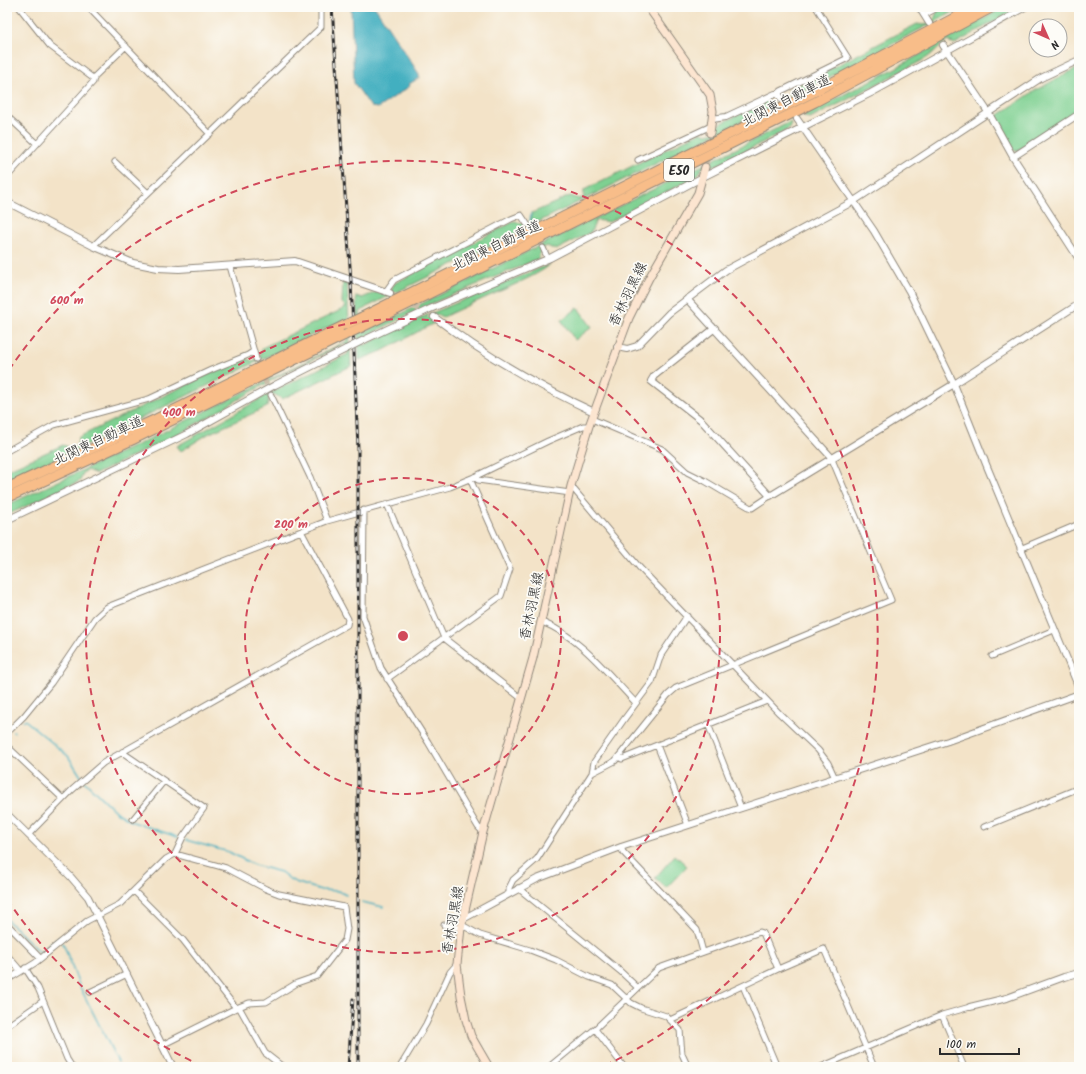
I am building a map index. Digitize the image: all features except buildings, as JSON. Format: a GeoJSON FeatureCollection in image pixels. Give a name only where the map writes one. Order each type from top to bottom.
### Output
{"type":"FeatureCollection","features":[{"type":"Feature","properties":{"kind":"highway","name":"北関東自動車道"},"geometry":{"type":"LineString","coordinates":[[7,488],[156,419],[344,326],[810,94],[975,7]]}},
{"type":"Feature","properties":{"kind":"highway","name":"北関東自動車道"},"geometry":{"type":"LineString","coordinates":[[7,498],[126,443],[815,102],[993,7]]}},
{"type":"Feature","properties":{"kind":"main road"},"geometry":{"type":"LineString","coordinates":[[648,7],[707,90],[712,103],[711,126]]}},
{"type":"Feature","properties":{"kind":"main road","name":"香林羽黒線"},"geometry":{"type":"LineString","coordinates":[[488,1067],[471,1036],[466,1020],[457,964],[462,924],[483,832],[542,622],[570,490],[592,419],[617,346],[649,278],[698,193],[705,167]]}},
{"type":"Feature","properties":{"kind":"street"},"geometry":{"type":"LineString","coordinates":[[19,7],[50,46],[94,79]]}},
{"type":"Feature","properties":{"kind":"street"},"geometry":{"type":"LineString","coordinates":[[88,7],[210,134]]}},
{"type":"Feature","properties":{"kind":"street"},"geometry":{"type":"LineString","coordinates":[[93,246],[321,27],[321,7]]}},
{"type":"Feature","properties":{"kind":"street"},"geometry":{"type":"LineString","coordinates":[[638,160],[711,126],[723,118],[764,98],[778,94],[781,91],[848,58],[816,7]]}},
{"type":"Feature","properties":{"kind":"street"},"geometry":{"type":"LineString","coordinates":[[919,7],[929,23]]}},
{"type":"Feature","properties":{"kind":"street"},"geometry":{"type":"LineString","coordinates":[[924,15],[939,7]]}},
{"type":"Feature","properties":{"kind":"street"},"geometry":{"type":"LineString","coordinates":[[7,520],[171,442],[280,382],[364,340],[430,309],[548,259],[703,177],[803,128],[1026,7]]}},
{"type":"Feature","properties":{"kind":"street"},"geometry":{"type":"LineString","coordinates":[[943,44],[988,112],[1013,157],[1079,259]]}},
{"type":"Feature","properties":{"kind":"street"},"geometry":{"type":"LineString","coordinates":[[7,177],[93,82],[94,79],[126,46]]}},
{"type":"Feature","properties":{"kind":"street"},"geometry":{"type":"LineString","coordinates":[[617,346],[627,349],[637,346],[659,323],[687,299],[715,277],[738,262],[854,201],[1041,78],[1079,60]]}},
{"type":"Feature","properties":{"kind":"street"},"geometry":{"type":"LineString","coordinates":[[778,94],[783,100]]}},
{"type":"Feature","properties":{"kind":"street"},"geometry":{"type":"LineString","coordinates":[[1013,157],[1079,114]]}},
{"type":"Feature","properties":{"kind":"street"},"geometry":{"type":"LineString","coordinates":[[7,116],[36,144]]}},
{"type":"Feature","properties":{"kind":"street"},"geometry":{"type":"LineString","coordinates":[[796,119],[854,201],[896,265],[954,384],[1020,549],[1079,688]]}},
{"type":"Feature","properties":{"kind":"street"},"geometry":{"type":"LineString","coordinates":[[115,162],[148,193]]}},
{"type":"Feature","properties":{"kind":"street"},"geometry":{"type":"LineString","coordinates":[[7,202],[93,246],[122,259],[158,268],[179,269],[295,262],[388,292],[394,280],[511,219],[521,215],[527,224]]}},
{"type":"Feature","properties":{"kind":"street"},"geometry":{"type":"LineString","coordinates":[[543,248],[548,259]]}},
{"type":"Feature","properties":{"kind":"street"},"geometry":{"type":"LineString","coordinates":[[230,266],[256,359]]}},
{"type":"Feature","properties":{"kind":"street"},"geometry":{"type":"LineString","coordinates":[[592,773],[614,761],[618,757],[673,690],[891,600],[831,457],[687,299]]}},
{"type":"Feature","properties":{"kind":"street"},"geometry":{"type":"LineString","coordinates":[[434,317],[460,336],[592,419],[662,449],[687,472],[749,507],[753,507],[831,457],[954,384],[1079,304]]}},
{"type":"Feature","properties":{"kind":"street"},"geometry":{"type":"LineString","coordinates":[[715,328],[654,376],[651,381],[701,420],[770,496]]}},
{"type":"Feature","properties":{"kind":"street"},"geometry":{"type":"LineString","coordinates":[[7,451],[54,425],[149,399],[216,367],[248,355],[254,351]]}},
{"type":"Feature","properties":{"kind":"street"},"geometry":{"type":"LineString","coordinates":[[271,396],[310,477],[327,521]]}},
{"type":"Feature","properties":{"kind":"street"},"geometry":{"type":"LineString","coordinates":[[7,733],[35,703],[96,618],[107,607],[327,521],[440,491],[472,478],[548,441],[583,426],[592,419]]}},
{"type":"Feature","properties":{"kind":"street"},"geometry":{"type":"LineString","coordinates":[[472,478],[570,490],[639,567],[767,701],[818,750],[828,763],[835,778]]}},
{"type":"Feature","properties":{"kind":"street"},"geometry":{"type":"LineString","coordinates":[[387,679],[501,596],[510,569],[472,478]]}},
{"type":"Feature","properties":{"kind":"street"},"geometry":{"type":"LineString","coordinates":[[387,504],[444,638],[521,698]]}},
{"type":"Feature","properties":{"kind":"street"},"geometry":{"type":"LineString","coordinates":[[364,510],[363,616],[381,668],[428,742],[478,827],[483,832]]}},
{"type":"Feature","properties":{"kind":"street"},"geometry":{"type":"LineString","coordinates":[[1020,549],[1079,524]]}},
{"type":"Feature","properties":{"kind":"street"},"geometry":{"type":"LineString","coordinates":[[28,835],[63,799],[94,771],[122,752],[347,625],[348,619],[301,531]]}},
{"type":"Feature","properties":{"kind":"street"},"geometry":{"type":"LineString","coordinates":[[509,893],[509,888],[513,880],[538,859],[592,773],[594,762],[652,682],[662,655],[687,616]]}},
{"type":"Feature","properties":{"kind":"street"},"geometry":{"type":"LineString","coordinates":[[542,622],[565,634],[595,660],[636,703]]}},
{"type":"Feature","properties":{"kind":"street"},"geometry":{"type":"LineString","coordinates":[[992,656],[1054,630]]}},
{"type":"Feature","properties":{"kind":"street"},"geometry":{"type":"LineString","coordinates":[[462,924],[469,917],[518,888],[562,869],[621,847],[1000,724],[1079,694]]}},
{"type":"Feature","properties":{"kind":"street"},"geometry":{"type":"LineString","coordinates":[[618,757],[622,759],[767,701]]}},
{"type":"Feature","properties":{"kind":"street"},"geometry":{"type":"LineString","coordinates":[[708,724],[742,808]]}},
{"type":"Feature","properties":{"kind":"street"},"geometry":{"type":"LineString","coordinates":[[657,745],[688,825]]}},
{"type":"Feature","properties":{"kind":"street"},"geometry":{"type":"LineString","coordinates":[[7,746],[63,799]]}},
{"type":"Feature","properties":{"kind":"street"},"geometry":{"type":"LineString","coordinates":[[7,980],[40,958],[82,924],[120,904],[166,859],[175,854],[183,837],[204,808],[122,752]]}},
{"type":"Feature","properties":{"kind":"street"},"geometry":{"type":"LineString","coordinates":[[133,819],[164,781]]}},
{"type":"Feature","properties":{"kind":"street"},"geometry":{"type":"LineString","coordinates":[[984,827],[1079,788]]}},
{"type":"Feature","properties":{"kind":"street"},"geometry":{"type":"LineString","coordinates":[[7,814],[83,890],[173,1067]]}},
{"type":"Feature","properties":{"kind":"street"},"geometry":{"type":"LineString","coordinates":[[621,847],[629,858],[697,930],[703,952]]}},
{"type":"Feature","properties":{"kind":"street"},"geometry":{"type":"LineString","coordinates":[[162,1044],[237,1007],[249,1003],[266,1002],[297,983],[316,976],[345,940],[347,929],[344,907],[279,894],[266,889],[226,868],[175,854]]}},
{"type":"Feature","properties":{"kind":"street"},"geometry":{"type":"LineString","coordinates":[[518,888],[620,971],[638,988]]}},
{"type":"Feature","properties":{"kind":"street"},"geometry":{"type":"LineString","coordinates":[[134,891],[187,945],[237,1007],[265,1053],[283,1067]]}},
{"type":"Feature","properties":{"kind":"street"},"geometry":{"type":"LineString","coordinates":[[7,924],[40,958]]}},
{"type":"Feature","properties":{"kind":"street"},"geometry":{"type":"LineString","coordinates":[[444,925],[462,924],[480,935],[530,950],[567,964],[589,977],[614,986],[626,999],[641,1008],[666,1016],[680,1030],[682,1054],[688,1067]]}},
{"type":"Feature","properties":{"kind":"street"},"geometry":{"type":"LineString","coordinates":[[549,1067],[595,1029],[661,966],[760,932],[763,933],[778,968]]}},
{"type":"Feature","properties":{"kind":"street"},"geometry":{"type":"LineString","coordinates":[[670,1020],[778,968],[824,949],[874,1067]]}},
{"type":"Feature","properties":{"kind":"street"},"geometry":{"type":"LineString","coordinates":[[7,955],[33,979],[67,1059],[72,1067]]}},
{"type":"Feature","properties":{"kind":"street"},"geometry":{"type":"LineString","coordinates":[[400,1067],[426,1024],[450,972],[457,964]]}},
{"type":"Feature","properties":{"kind":"street"},"geometry":{"type":"LineString","coordinates":[[821,1067],[942,1015],[1007,998],[1079,973]]}},
{"type":"Feature","properties":{"kind":"street"},"geometry":{"type":"LineString","coordinates":[[90,992],[127,974]]}},
{"type":"Feature","properties":{"kind":"street"},"geometry":{"type":"LineString","coordinates":[[743,986],[777,1067]]}},
{"type":"Feature","properties":{"kind":"street"},"geometry":{"type":"LineString","coordinates":[[7,1026],[43,1001]]}},
{"type":"Feature","properties":{"kind":"street"},"geometry":{"type":"LineString","coordinates":[[942,1015],[964,1067]]}},
{"type":"Feature","properties":{"kind":"street"},"geometry":{"type":"LineString","coordinates":[[595,1029],[624,1067]]}},
{"type":"Feature","properties":{"kind":"green space"},"geometry":{"type":"Polygon","coordinates":[[[944,7],[963,7],[789,98],[789,90],[917,24],[924,25],[934,20],[937,11],[944,7]]]}},
{"type":"Feature","properties":{"kind":"green space"},"geometry":{"type":"Polygon","coordinates":[[[1005,7],[1019,7],[955,44],[947,41],[930,56],[923,60],[810,119],[802,116],[892,70],[1005,7]]]}},
{"type":"Feature","properties":{"kind":"green space"},"geometry":{"type":"Polygon","coordinates":[[[1079,67],[1079,111],[1017,151],[1012,150],[997,121],[997,116],[1036,90],[1079,67]]]}},
{"type":"Feature","properties":{"kind":"green space"},"geometry":{"type":"Polygon","coordinates":[[[766,101],[776,104],[367,307],[360,312],[362,333],[790,122],[791,123],[789,129],[720,164],[702,168],[697,176],[609,222],[596,220],[591,232],[556,250],[547,246],[541,249],[538,259],[428,305],[362,338],[363,346],[425,316],[550,264],[533,276],[442,318],[437,314],[432,319],[436,322],[382,351],[359,360],[356,296],[362,298],[377,292],[387,295],[392,290],[391,289],[395,283],[515,221],[525,225],[531,222],[532,213],[570,196],[580,199],[584,197],[584,190],[701,132],[707,134],[715,132],[718,125],[766,101]]]}},
{"type":"Feature","properties":{"kind":"green space"},"geometry":{"type":"Polygon","coordinates":[[[343,281],[347,283],[351,366],[282,399],[274,394],[269,397],[267,407],[208,434],[181,451],[177,446],[267,395],[348,354],[347,345],[344,344],[281,375],[182,432],[96,474],[87,470],[83,473],[80,481],[7,515],[7,505],[139,444],[345,342],[347,340],[345,319],[77,449],[7,481],[7,470],[63,445],[72,448],[76,446],[79,437],[227,365],[247,359],[253,361],[259,358],[262,348],[341,310],[346,307],[342,303],[343,281]]]}},
{"type":"Feature","properties":{"kind":"green space"},"geometry":{"type":"Polygon","coordinates":[[[578,308],[592,327],[575,340],[561,320],[578,308]]]}},
{"type":"Feature","properties":{"kind":"green space"},"geometry":{"type":"Polygon","coordinates":[[[675,855],[687,866],[666,888],[655,878],[675,855]]]}},
{"type":"Feature","properties":{"kind":"water"},"geometry":{"type":"Polygon","coordinates":[[[351,7],[375,7],[419,74],[419,78],[409,84],[410,86],[378,108],[371,107],[354,83],[351,7]]]}},
{"type":"Feature","properties":{"kind":"waterway"},"geometry":{"type":"LineString","coordinates":[[530,222],[531,213]]}},
{"type":"Feature","properties":{"kind":"waterway"},"geometry":{"type":"LineString","coordinates":[[23,721],[25,720],[68,756],[82,778]]}},
{"type":"Feature","properties":{"kind":"waterway"},"geometry":{"type":"LineString","coordinates":[[85,782],[116,812],[133,822],[178,837]]}},
{"type":"Feature","properties":{"kind":"waterway"},"geometry":{"type":"LineString","coordinates":[[186,840],[229,852],[254,865],[281,872],[291,880],[298,883],[321,890],[338,891],[346,895]]}},
{"type":"Feature","properties":{"kind":"waterway"},"geometry":{"type":"LineString","coordinates":[[362,902],[383,907]]}},
{"type":"Feature","properties":{"kind":"waterway"},"geometry":{"type":"LineString","coordinates":[[7,920],[40,952],[60,937]]}},
{"type":"Feature","properties":{"kind":"waterway"},"geometry":{"type":"LineString","coordinates":[[63,943],[79,985],[118,1062]]}},
{"type":"Feature","properties":{"kind":"tunnel"},"geometry":{"type":"LineString","coordinates":[[705,167],[710,133]]}},
{"type":"Feature","properties":{"kind":"tunnel"},"geometry":{"type":"LineString","coordinates":[[527,224],[543,248]]}},
{"type":"Feature","properties":{"kind":"tunnel"},"geometry":{"type":"LineString","coordinates":[[390,293],[434,317]]}},
{"type":"Feature","properties":{"kind":"tunnel"},"geometry":{"type":"LineString","coordinates":[[256,359],[271,395]]}},
{"type":"Feature","properties":{"kind":"railway"},"geometry":{"type":"LineString","coordinates":[[332,7],[351,281],[358,449],[358,1067]]}},
{"type":"Feature","properties":{"kind":"railway"},"geometry":{"type":"LineString","coordinates":[[348,1067],[353,999]]}}]}
